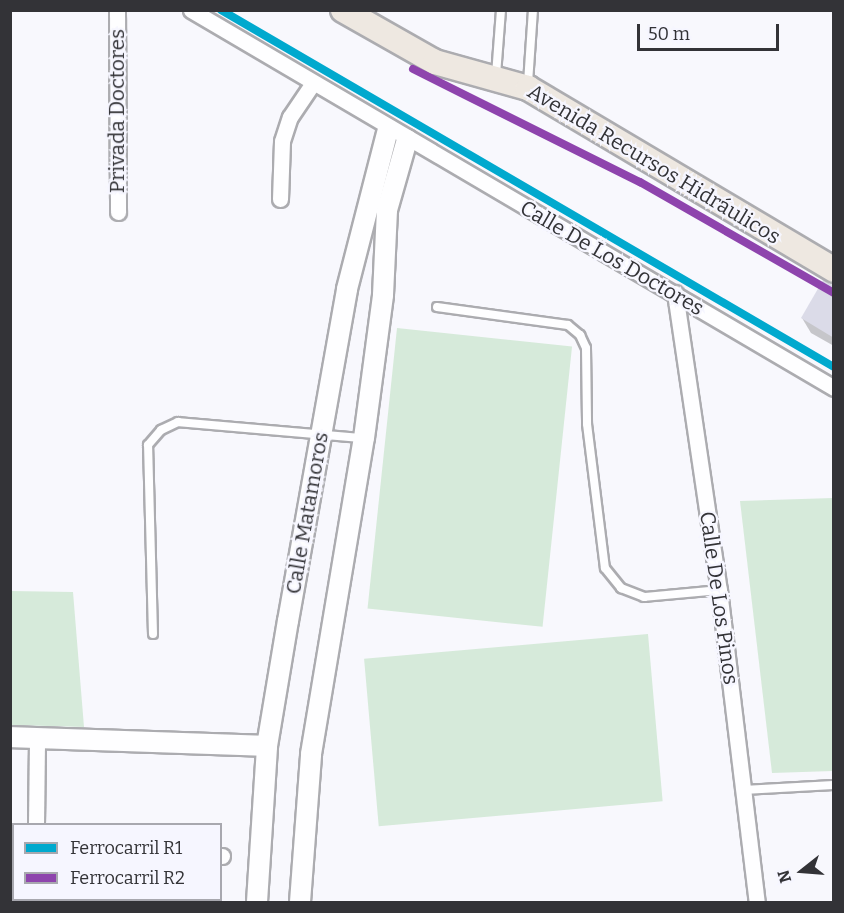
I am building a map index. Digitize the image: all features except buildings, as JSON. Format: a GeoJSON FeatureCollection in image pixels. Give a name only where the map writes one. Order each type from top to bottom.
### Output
{"type":"FeatureCollection","features":[{"type":"Feature","properties":{"kind":"main road","name":"Avenida Recursos Hidráulicos"},"geometry":{"type":"LineString","coordinates":[[344,10],[435,62],[496,77],[528,88],[834,270]]}},
{"type":"Feature","properties":{"kind":"street","name":"Privada Doctores"},"geometry":{"type":"LineString","coordinates":[[117,10],[118,212]]}},
{"type":"Feature","properties":{"kind":"street","name":"Calle De Los Doctores"},"geometry":{"type":"LineString","coordinates":[[191,10],[388,129],[675,293],[834,388]]}},
{"type":"Feature","properties":{"kind":"street"},"geometry":{"type":"LineString","coordinates":[[280,199],[282,141],[290,117],[313,84]]}},
{"type":"Feature","properties":{"kind":"street","name":"Calle Matamoros"},"geometry":{"type":"LineString","coordinates":[[257,903],[267,746],[350,278],[388,129]]}},
{"type":"Feature","properties":{"kind":"street"},"geometry":{"type":"LineString","coordinates":[[300,903],[312,754],[364,438],[383,295],[387,210],[407,140]]}},
{"type":"Feature","properties":{"kind":"street","name":"Calle De Los Pinos"},"geometry":{"type":"LineString","coordinates":[[675,293],[719,590],[757,903]]}},
{"type":"Feature","properties":{"kind":"street"},"geometry":{"type":"LineString","coordinates":[[10,737],[267,746]]}},
{"type":"Feature","properties":{"kind":"street"},"geometry":{"type":"LineString","coordinates":[[36,823],[37,737]]}},
{"type":"Feature","properties":{"kind":"lane"},"geometry":{"type":"LineString","coordinates":[[496,77],[501,10]]}},
{"type":"Feature","properties":{"kind":"lane"},"geometry":{"type":"LineString","coordinates":[[528,88],[533,10]]}},
{"type":"Feature","properties":{"kind":"lane"},"geometry":{"type":"LineString","coordinates":[[437,307],[568,325],[580,335],[586,348],[587,423],[605,568],[621,588],[644,597],[719,590]]}},
{"type":"Feature","properties":{"kind":"lane"},"geometry":{"type":"LineString","coordinates":[[153,634],[148,445],[161,430],[178,422],[364,438]]}},
{"type":"Feature","properties":{"kind":"lane"},"geometry":{"type":"LineString","coordinates":[[744,790],[834,785]]}},
{"type":"Feature","properties":{"kind":"green space"},"geometry":{"type":"Polygon","coordinates":[[[397,328],[572,346],[543,627],[368,608],[397,328]]]}},
{"type":"Feature","properties":{"kind":"green space"},"geometry":{"type":"Polygon","coordinates":[[[833,498],[833,771],[772,773],[740,501],[833,498]]]}},
{"type":"Feature","properties":{"kind":"green space"},"geometry":{"type":"Polygon","coordinates":[[[11,591],[73,592],[84,727],[11,725],[11,591]]]}},
{"type":"Feature","properties":{"kind":"green space"},"geometry":{"type":"Polygon","coordinates":[[[648,634],[663,801],[379,826],[364,659],[648,634]]]}},
{"type":"Feature","properties":{"kind":"rail line","name":"R1"},"geometry":{"type":"LineString","coordinates":[[221,10],[834,367]]}},
{"type":"Feature","properties":{"kind":"rail line","name":"R2"},"geometry":{"type":"LineString","coordinates":[[413,69],[640,182],[834,293]]}}]}
